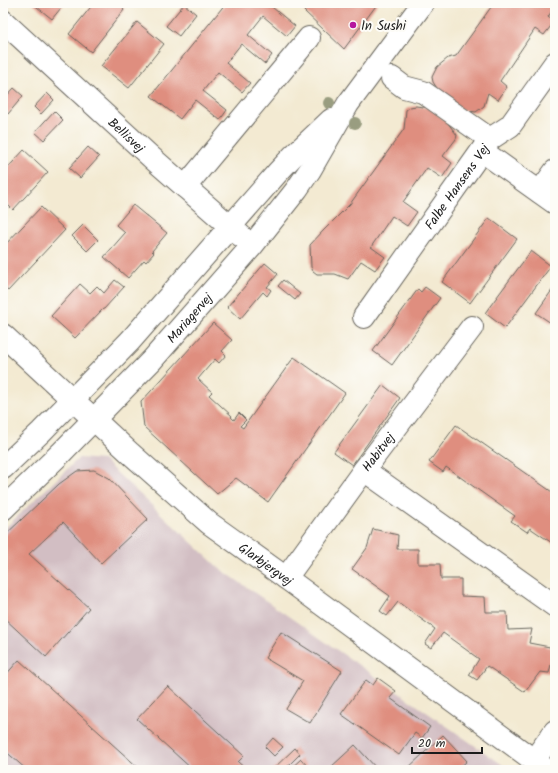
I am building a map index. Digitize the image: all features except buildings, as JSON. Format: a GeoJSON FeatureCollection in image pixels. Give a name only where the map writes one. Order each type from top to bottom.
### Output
{"type":"FeatureCollection","features":[{"type":"Feature","properties":{"kind":"street","name":"Mariagervej"},"geometry":{"type":"LineString","coordinates":[[3,509],[152,360],[252,246],[297,189],[310,170],[348,104],[423,3]]}},
{"type":"Feature","properties":{"kind":"street","name":"Bellisvej"},"geometry":{"type":"LineString","coordinates":[[3,21],[252,246]]}},
{"type":"Feature","properties":{"kind":"street"},"geometry":{"type":"LineString","coordinates":[[185,186],[309,38]]}},
{"type":"Feature","properties":{"kind":"street","name":"Falbe Hansens Vej"},"geometry":{"type":"LineString","coordinates":[[364,317],[486,145],[510,126],[555,63]]}},
{"type":"Feature","properties":{"kind":"street"},"geometry":{"type":"LineString","coordinates":[[392,78],[404,87],[423,92],[547,198],[555,171]]}},
{"type":"Feature","properties":{"kind":"street","name":"Mariagervej"},"geometry":{"type":"LineString","coordinates":[[3,468],[130,341],[278,172],[348,104]]}},
{"type":"Feature","properties":{"kind":"street","name":"Habitvej"},"geometry":{"type":"LineString","coordinates":[[286,578],[364,470],[472,327]]}},
{"type":"Feature","properties":{"kind":"street","name":"Glarbjergvej"},"geometry":{"type":"LineString","coordinates":[[3,335],[72,400],[209,523],[286,578],[539,766]]}},
{"type":"Feature","properties":{"kind":"street"},"geometry":{"type":"LineString","coordinates":[[364,470],[555,606]]}},
{"type":"Feature","properties":{"kind":"street"},"geometry":{"type":"LineString","coordinates":[[539,766],[555,731]]}},
{"type":"Feature","properties":{"kind":"shaded area"},"geometry":{"type":"Polygon","coordinates":[[[79,458],[103,460],[219,568],[510,770],[3,770],[3,530],[79,458]]]}},
{"type":"Feature","properties":{"kind":"place","name":"In Sushi"},"geometry":{"type":"Point","coordinates":[353,25]}}]}
